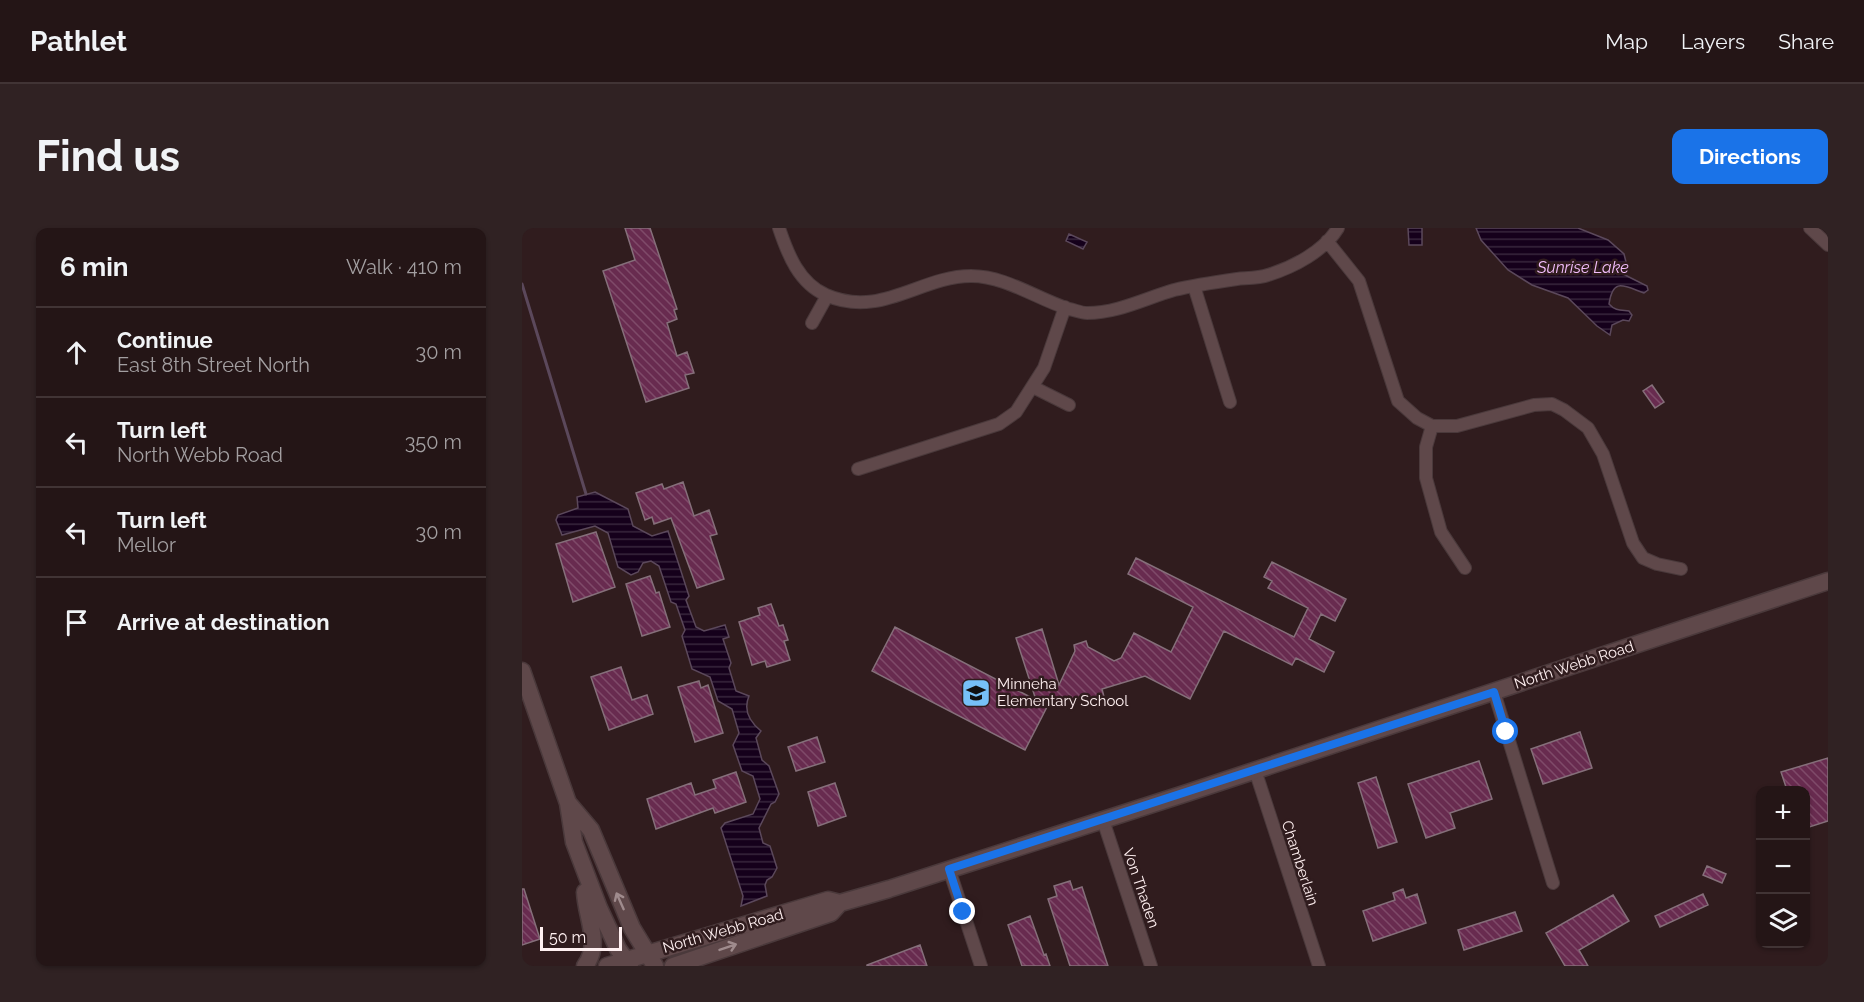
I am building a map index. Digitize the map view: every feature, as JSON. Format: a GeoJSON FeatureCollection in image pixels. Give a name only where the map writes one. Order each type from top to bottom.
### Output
{"type":"FeatureCollection","features":[{"type":"Feature","properties":{"kind":"main road","name":"North Webb Road"},"geometry":{"type":"LineString","coordinates":[[673,966],[831,913],[840,903],[1102,820],[1828,581]]}},
{"type":"Feature","properties":{"kind":"main road"},"geometry":{"type":"LineString","coordinates":[[522,671],[568,804],[574,842],[599,908],[628,963]]}},
{"type":"Feature","properties":{"kind":"main road"},"geometry":{"type":"LineString","coordinates":[[568,804],[591,830],[632,928],[651,960]]}},
{"type":"Feature","properties":{"kind":"main road"},"geometry":{"type":"LineString","coordinates":[[585,966],[592,956],[593,937],[585,896],[586,873]]}},
{"type":"Feature","properties":{"kind":"main road","name":"North Webb Road"},"geometry":{"type":"LineString","coordinates":[[607,966],[651,960],[828,900],[840,903]]}},
{"type":"Feature","properties":{"kind":"street"},"geometry":{"type":"LineString","coordinates":[[778,228],[788,255],[809,286],[826,296],[846,302],[869,303],[951,279],[972,276],[998,280],[1065,308],[1086,313],[1126,307],[1194,286],[1267,276],[1307,258],[1338,228]]}},
{"type":"Feature","properties":{"kind":"street"},"geometry":{"type":"LineString","coordinates":[[1810,228],[1828,245]]}},
{"type":"Feature","properties":{"kind":"street"},"geometry":{"type":"LineString","coordinates":[[1327,241],[1359,281],[1398,401],[1417,418],[1432,426],[1456,426],[1534,405],[1552,404],[1564,410],[1588,428],[1603,454],[1633,543],[1643,558],[1657,564],[1681,569]]}},
{"type":"Feature","properties":{"kind":"street"},"geometry":{"type":"LineString","coordinates":[[1194,286],[1230,402]]}},
{"type":"Feature","properties":{"kind":"street"},"geometry":{"type":"LineString","coordinates":[[812,323],[826,296]]}},
{"type":"Feature","properties":{"kind":"street"},"geometry":{"type":"LineString","coordinates":[[858,470],[999,423],[1016,411],[1044,368],[1065,308]]}},
{"type":"Feature","properties":{"kind":"street"},"geometry":{"type":"LineString","coordinates":[[1033,387],[1069,405]]}},
{"type":"Feature","properties":{"kind":"street"},"geometry":{"type":"LineString","coordinates":[[1432,426],[1426,447],[1426,478],[1440,532],[1465,568]]}},
{"type":"Feature","properties":{"kind":"street"},"geometry":{"type":"LineString","coordinates":[[1494,692],[1553,883]]}},
{"type":"Feature","properties":{"kind":"street","name":"Chamberlain"},"geometry":{"type":"LineString","coordinates":[[1255,770],[1318,966]]}},
{"type":"Feature","properties":{"kind":"street","name":"Von Thaden"},"geometry":{"type":"LineString","coordinates":[[1102,820],[1151,966]]}},
{"type":"Feature","properties":{"kind":"street"},"geometry":{"type":"LineString","coordinates":[[949,869],[981,966]]}},
{"type":"Feature","properties":{"kind":"water"},"geometry":{"type":"Polygon","coordinates":[[[1408,228],[1422,228],[1422,245],[1409,245],[1408,228]]]}},
{"type":"Feature","properties":{"kind":"water","name":"Sunrise Lake"},"geometry":{"type":"Polygon","coordinates":[[[1476,228],[1578,228],[1608,240],[1624,254],[1626,262],[1623,274],[1647,286],[1648,290],[1644,293],[1620,286],[1613,290],[1609,304],[1616,309],[1629,311],[1632,315],[1629,321],[1623,320],[1612,325],[1610,335],[1597,326],[1568,298],[1532,285],[1508,270],[1481,240],[1476,228]]]}},
{"type":"Feature","properties":{"kind":"water"},"geometry":{"type":"Polygon","coordinates":[[[1069,234],[1087,242],[1083,249],[1066,241],[1069,234]]]}},
{"type":"Feature","properties":{"kind":"water"},"geometry":{"type":"Polygon","coordinates":[[[595,492],[628,509],[633,526],[652,536],[668,531],[689,596],[686,600],[696,627],[704,631],[725,625],[729,637],[723,639],[731,663],[729,668],[736,691],[749,696],[747,711],[761,731],[756,738],[762,760],[769,766],[779,794],[775,802],[771,804],[759,828],[763,843],[770,846],[777,868],[765,885],[767,896],[741,906],[743,896],[721,828],[725,823],[753,814],[760,799],[753,776],[742,771],[733,745],[739,733],[732,709],[718,701],[710,677],[692,669],[682,636],[685,630],[676,604],[671,602],[659,566],[651,561],[643,563],[638,572],[631,575],[618,567],[608,533],[595,526],[562,535],[556,520],[558,515],[578,508],[577,497],[595,492]]]}},
{"type":"Feature","properties":{"kind":"building"},"geometry":{"type":"Polygon","coordinates":[[[625,228],[650,228],[677,309],[674,310],[677,319],[667,323],[677,356],[687,352],[694,373],[685,375],[689,388],[646,402],[603,271],[635,260],[625,228]]]}},
{"type":"Feature","properties":{"kind":"building"},"geometry":{"type":"Polygon","coordinates":[[[1652,385],[1664,402],[1655,408],[1643,391],[1652,385]]]}},
{"type":"Feature","properties":{"kind":"building"},"geometry":{"type":"Polygon","coordinates":[[[683,482],[694,516],[709,510],[717,534],[710,536],[724,579],[697,588],[671,518],[654,524],[652,517],[645,520],[636,493],[662,484],[664,489],[683,482]]]}},
{"type":"Feature","properties":{"kind":"building"},"geometry":{"type":"Polygon","coordinates":[[[596,532],[615,587],[573,602],[556,544],[596,532]]]}},
{"type":"Feature","properties":{"kind":"building"},"geometry":{"type":"Polygon","coordinates":[[[1136,558],[1294,637],[1308,608],[1268,588],[1272,581],[1264,577],[1272,562],[1346,599],[1335,621],[1321,614],[1309,639],[1334,652],[1324,672],[1296,658],[1292,665],[1224,631],[1190,699],[1145,676],[1102,689],[1104,697],[1090,701],[1088,695],[1047,707],[1025,750],[872,671],[895,627],[1036,700],[1016,638],[1042,629],[1059,685],[1075,651],[1074,645],[1086,641],[1088,647],[1114,661],[1121,658],[1134,633],[1171,652],[1193,607],[1128,574],[1136,558]]]}},
{"type":"Feature","properties":{"kind":"building"},"geometry":{"type":"Polygon","coordinates":[[[650,576],[656,593],[659,592],[670,627],[642,636],[626,584],[650,576]]]}},
{"type":"Feature","properties":{"kind":"building"},"geometry":{"type":"Polygon","coordinates":[[[771,604],[779,626],[783,625],[788,640],[784,641],[790,660],[767,667],[765,661],[752,665],[739,622],[760,615],[758,608],[771,604]]]}},
{"type":"Feature","properties":{"kind":"building"},"geometry":{"type":"Polygon","coordinates":[[[621,667],[632,700],[647,695],[653,714],[609,730],[591,677],[621,667]]]}},
{"type":"Feature","properties":{"kind":"building"},"geometry":{"type":"Polygon","coordinates":[[[699,681],[701,688],[708,685],[723,733],[695,742],[678,687],[699,681]]]}},
{"type":"Feature","properties":{"kind":"building"},"geometry":{"type":"Polygon","coordinates":[[[1580,732],[1592,768],[1543,784],[1531,749],[1580,732]]]}},
{"type":"Feature","properties":{"kind":"building"},"geometry":{"type":"Polygon","coordinates":[[[817,737],[825,762],[796,771],[788,747],[817,737]]]}},
{"type":"Feature","properties":{"kind":"building"},"geometry":{"type":"Polygon","coordinates":[[[1828,758],[1828,821],[1810,827],[1810,786],[1786,786],[1781,772],[1828,758]]]}},
{"type":"Feature","properties":{"kind":"building"},"geometry":{"type":"Polygon","coordinates":[[[1479,761],[1492,799],[1450,813],[1455,828],[1426,838],[1408,784],[1479,761]]]}},
{"type":"Feature","properties":{"kind":"building"},"geometry":{"type":"Polygon","coordinates":[[[736,772],[746,802],[715,813],[713,808],[656,829],[647,799],[691,783],[695,795],[716,788],[713,780],[736,772]]]}},
{"type":"Feature","properties":{"kind":"building"},"geometry":{"type":"Polygon","coordinates":[[[1376,777],[1397,842],[1378,848],[1358,783],[1376,777]]]}},
{"type":"Feature","properties":{"kind":"building"},"geometry":{"type":"Polygon","coordinates":[[[835,783],[846,816],[818,826],[808,792],[835,783]]]}},
{"type":"Feature","properties":{"kind":"building"},"geometry":{"type":"Polygon","coordinates":[[[1707,866],[1726,874],[1722,883],[1703,875],[1707,866]]]}},
{"type":"Feature","properties":{"kind":"building"},"geometry":{"type":"Polygon","coordinates":[[[1070,881],[1073,890],[1082,887],[1108,966],[1070,966],[1048,899],[1057,896],[1054,886],[1070,881]]]}},
{"type":"Feature","properties":{"kind":"building"},"geometry":{"type":"Polygon","coordinates":[[[522,889],[524,889],[540,939],[522,945],[522,889]]]}},
{"type":"Feature","properties":{"kind":"building"},"geometry":{"type":"Polygon","coordinates":[[[1403,889],[1406,898],[1417,894],[1426,923],[1373,941],[1363,911],[1395,900],[1393,893],[1403,889]]]}},
{"type":"Feature","properties":{"kind":"building"},"geometry":{"type":"Polygon","coordinates":[[[1703,894],[1708,905],[1660,927],[1655,916],[1703,894]]]}},
{"type":"Feature","properties":{"kind":"building"},"geometry":{"type":"Polygon","coordinates":[[[1613,895],[1629,921],[1579,950],[1588,966],[1565,966],[1546,933],[1613,895]]]}},
{"type":"Feature","properties":{"kind":"building"},"geometry":{"type":"Polygon","coordinates":[[[1515,912],[1522,931],[1464,950],[1458,930],[1515,912]]]}},
{"type":"Feature","properties":{"kind":"building"},"geometry":{"type":"Polygon","coordinates":[[[1030,916],[1050,966],[1022,966],[1008,925],[1030,916]]]}},
{"type":"Feature","properties":{"kind":"building"},"geometry":{"type":"Polygon","coordinates":[[[920,945],[927,966],[867,966],[867,965],[920,945]]]}},
{"type":"Feature","properties":{"kind":"waterway"},"geometry":{"type":"LineString","coordinates":[[522,284],[586,494]]}},
{"type":"Feature","properties":{"kind":"place","name":"Minneha Elementary School"},"geometry":{"type":"Point","coordinates":[976,693]}},
{"type":"Feature","properties":{"kind":"route"},"geometry":{"type":"LineString","coordinates":[[963,912],[949,869],[1494,692],[1506,732]]}}]}
